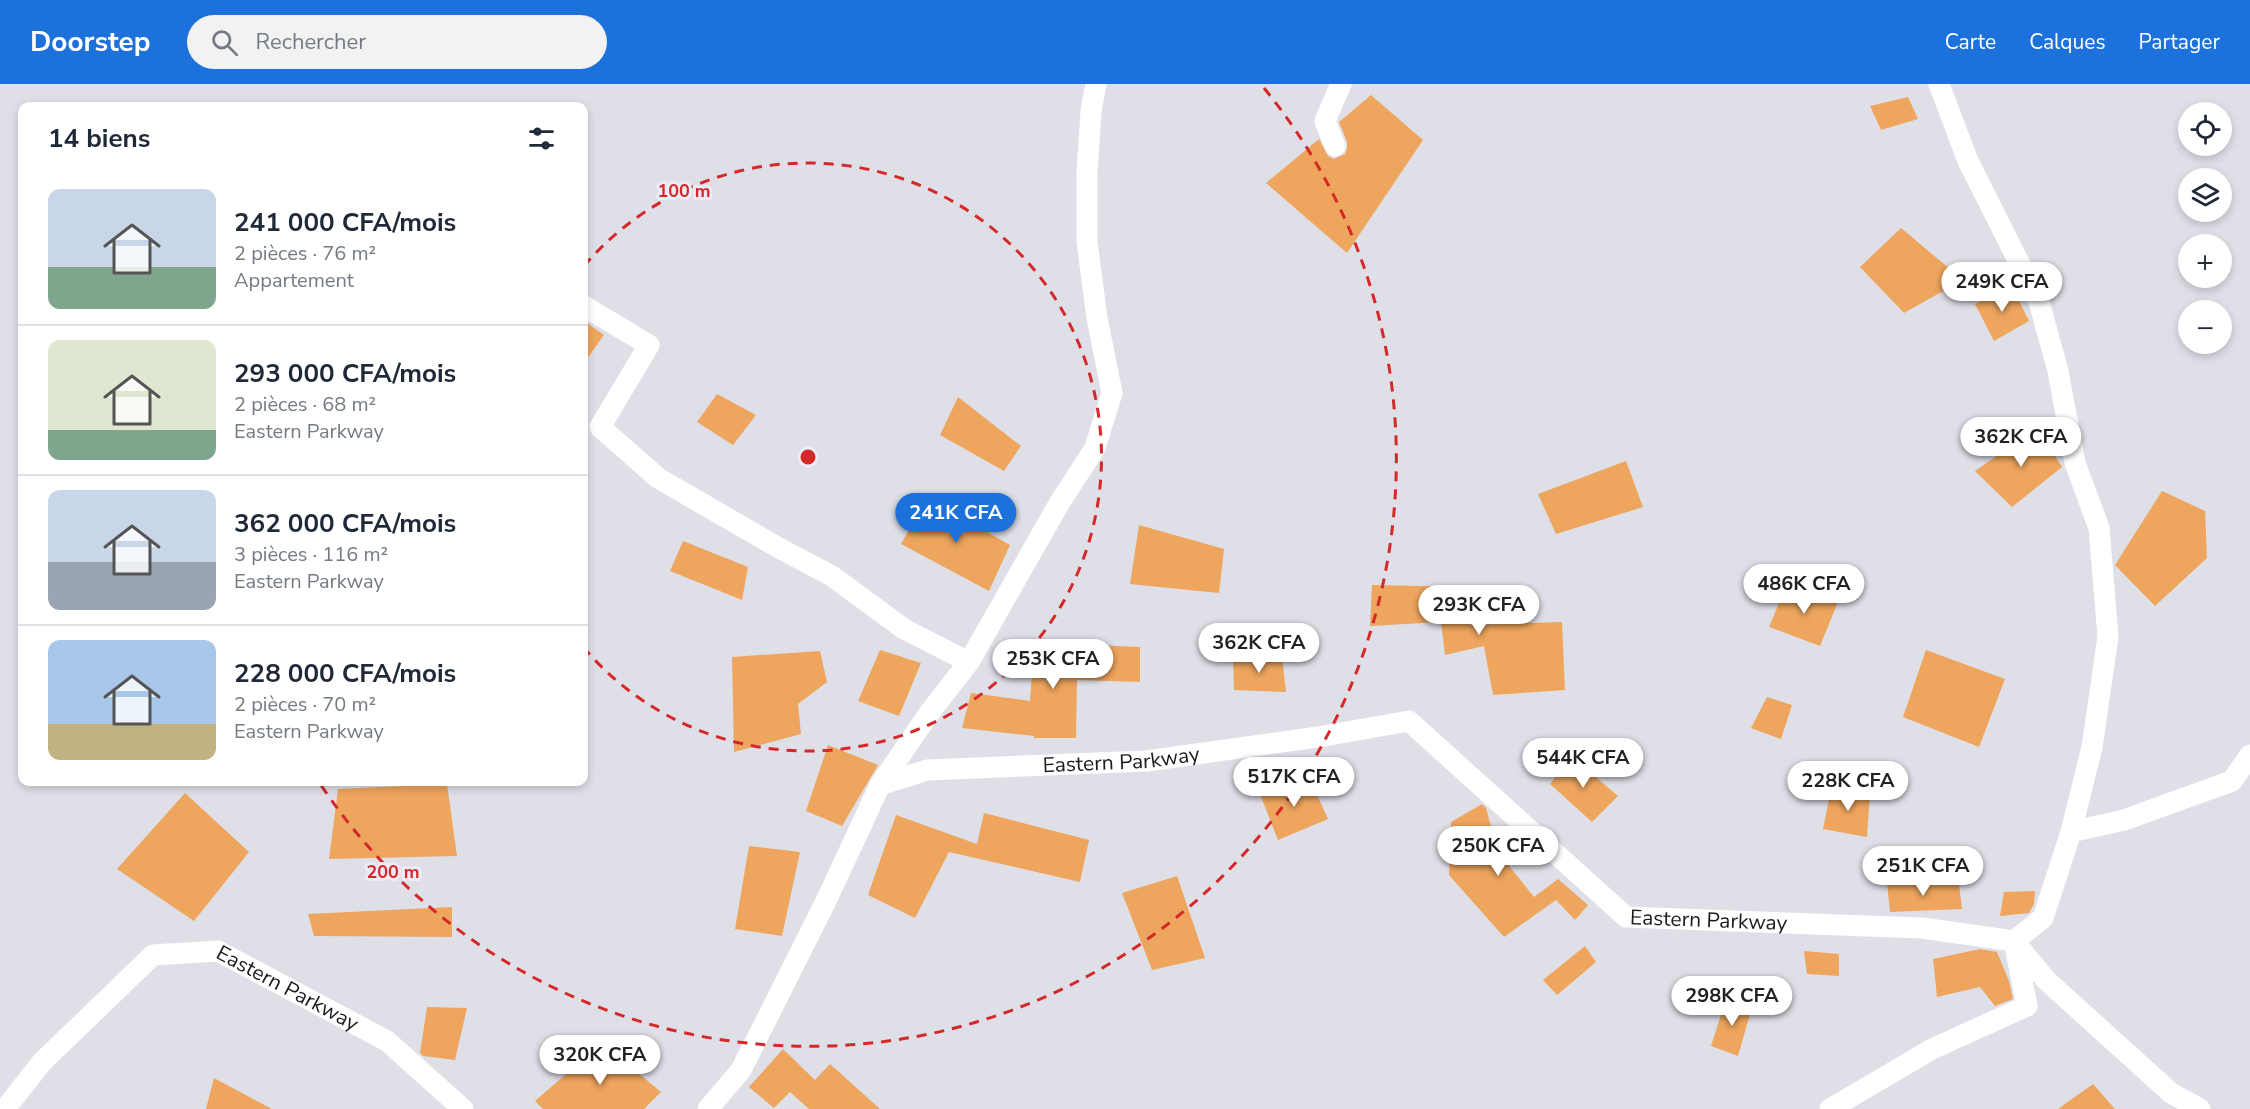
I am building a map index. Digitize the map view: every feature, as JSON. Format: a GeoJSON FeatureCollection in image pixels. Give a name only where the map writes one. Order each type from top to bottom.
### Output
{"type":"FeatureCollection","features":[{"type":"Feature","properties":{"kind":"street"},"geometry":{"type":"LineString","coordinates":[[708,1109],[741,1070],[826,902],[880,785],[930,712],[969,662],[1060,502],[1095,448],[1112,393],[1097,318],[1087,242],[1091,111],[1096,84]]}},
{"type":"Feature","properties":{"kind":"street"},"geometry":{"type":"LineString","coordinates":[[1335,146],[1325,121],[1341,84]]}},
{"type":"Feature","properties":{"kind":"street"},"geometry":{"type":"LineString","coordinates":[[1939,84],[1968,161],[2039,302],[2058,371],[2075,462],[2099,528],[2108,637],[2092,747],[2071,832],[2043,918],[2014,941]]}},
{"type":"Feature","properties":{"kind":"street"},"geometry":{"type":"LineString","coordinates":[[588,308],[649,345],[600,427],[658,478],[832,576],[904,629],[969,662]]}},
{"type":"Feature","properties":{"kind":"street","name":"Eastern Parkway"},"geometry":{"type":"LineString","coordinates":[[880,785],[927,770],[1147,760],[1318,737],[1409,721],[1626,917],[1922,928],[2014,941]]}},
{"type":"Feature","properties":{"kind":"street"},"geometry":{"type":"LineString","coordinates":[[2071,832],[2124,820],[2232,781],[2250,755]]}},
{"type":"Feature","properties":{"kind":"street"},"geometry":{"type":"LineString","coordinates":[[1830,1109],[1932,1049],[2027,1006],[2014,941]]}},
{"type":"Feature","properties":{"kind":"street"},"geometry":{"type":"LineString","coordinates":[[2014,941],[2046,981],[2171,1093],[2200,1109]]}},
{"type":"Feature","properties":{"kind":"street","name":"Eastern Parkway"},"geometry":{"type":"LineString","coordinates":[[5,1109],[42,1062],[153,955],[218,951],[387,1041],[463,1109]]}},
{"type":"Feature","properties":{"kind":"building"},"geometry":{"type":"Polygon","coordinates":[[[1371,95],[1423,140],[1347,253],[1266,183],[1319,139],[1328,156],[1334,159],[1345,154],[1347,142],[1339,122],[1371,95]]]}},
{"type":"Feature","properties":{"kind":"building"},"geometry":{"type":"Polygon","coordinates":[[[1908,97],[1918,119],[1881,130],[1870,106],[1908,97]]]}},
{"type":"Feature","properties":{"kind":"building"},"geometry":{"type":"Polygon","coordinates":[[[1901,228],[1963,280],[1904,313],[1860,267],[1901,228]]]}},
{"type":"Feature","properties":{"kind":"building"},"geometry":{"type":"Polygon","coordinates":[[[2012,287],[2029,321],[1994,341],[1975,304],[2012,287]]]}},
{"type":"Feature","properties":{"kind":"building"},"geometry":{"type":"Polygon","coordinates":[[[588,324],[604,335],[588,357],[588,324]]]}},
{"type":"Feature","properties":{"kind":"building"},"geometry":{"type":"Polygon","coordinates":[[[717,394],[756,415],[733,445],[697,422],[717,394]]]}},
{"type":"Feature","properties":{"kind":"building"},"geometry":{"type":"Polygon","coordinates":[[[958,397],[1021,446],[1004,471],[940,435],[958,397]]]}},
{"type":"Feature","properties":{"kind":"building"},"geometry":{"type":"Polygon","coordinates":[[[2037,428],[2062,467],[2012,507],[1975,471],[2037,428]]]}},
{"type":"Feature","properties":{"kind":"building"},"geometry":{"type":"Polygon","coordinates":[[[1626,461],[1643,507],[1556,534],[1538,494],[1626,461]]]}},
{"type":"Feature","properties":{"kind":"building"},"geometry":{"type":"Polygon","coordinates":[[[2162,491],[2205,511],[2207,558],[2155,606],[2115,565],[2162,491]]]}},
{"type":"Feature","properties":{"kind":"building"},"geometry":{"type":"Polygon","coordinates":[[[927,498],[1010,545],[989,591],[901,544],[927,498]]]}},
{"type":"Feature","properties":{"kind":"building"},"geometry":{"type":"Polygon","coordinates":[[[1139,525],[1224,549],[1219,593],[1130,584],[1139,525]]]}},
{"type":"Feature","properties":{"kind":"building"},"geometry":{"type":"Polygon","coordinates":[[[683,541],[748,567],[742,600],[670,571],[683,541]]]}},
{"type":"Feature","properties":{"kind":"building"},"geometry":{"type":"Polygon","coordinates":[[[1372,585],[1469,587],[1470,625],[1562,622],[1565,690],[1493,695],[1484,646],[1445,655],[1441,622],[1370,626],[1372,585]]]}},
{"type":"Feature","properties":{"kind":"building"},"geometry":{"type":"Polygon","coordinates":[[[1786,586],[1838,602],[1820,646],[1769,627],[1786,586]]]}},
{"type":"Feature","properties":{"kind":"building"},"geometry":{"type":"Polygon","coordinates":[[[1034,644],[1140,647],[1140,682],[1077,680],[1076,738],[1034,738],[1034,736],[962,728],[971,693],[1030,701],[1034,644]]]}},
{"type":"Feature","properties":{"kind":"building"},"geometry":{"type":"Polygon","coordinates":[[[880,650],[921,663],[899,716],[858,701],[880,650]]]}},
{"type":"Feature","properties":{"kind":"building"},"geometry":{"type":"Polygon","coordinates":[[[1926,650],[2005,679],[1979,747],[1903,717],[1926,650]]]}},
{"type":"Feature","properties":{"kind":"building"},"geometry":{"type":"Polygon","coordinates":[[[820,651],[827,682],[798,704],[801,734],[734,752],[732,657],[820,651]]]}},
{"type":"Feature","properties":{"kind":"building"},"geometry":{"type":"Polygon","coordinates":[[[1282,656],[1286,692],[1234,690],[1233,657],[1282,656]]]}},
{"type":"Feature","properties":{"kind":"building"},"geometry":{"type":"Polygon","coordinates":[[[1767,697],[1792,705],[1781,739],[1751,728],[1767,697]]]}},
{"type":"Feature","properties":{"kind":"building"},"geometry":{"type":"Polygon","coordinates":[[[828,745],[878,765],[842,826],[806,811],[828,745]]]}},
{"type":"Feature","properties":{"kind":"building"},"geometry":{"type":"Polygon","coordinates":[[[1571,756],[1618,796],[1592,822],[1550,784],[1571,756]]]}},
{"type":"Feature","properties":{"kind":"building"},"geometry":{"type":"Polygon","coordinates":[[[1309,777],[1328,819],[1278,840],[1260,794],[1309,777]]]}},
{"type":"Feature","properties":{"kind":"building"},"geometry":{"type":"Polygon","coordinates":[[[1832,785],[1870,794],[1867,837],[1823,829],[1832,785]]]}},
{"type":"Feature","properties":{"kind":"building"},"geometry":{"type":"Polygon","coordinates":[[[447,786],[457,856],[329,859],[338,789],[447,786]]]}},
{"type":"Feature","properties":{"kind":"building"},"geometry":{"type":"Polygon","coordinates":[[[185,793],[249,852],[194,921],[117,869],[185,793]]]}},
{"type":"Feature","properties":{"kind":"building"},"geometry":{"type":"Polygon","coordinates":[[[1482,804],[1486,808],[1498,852],[1534,897],[1558,879],[1588,905],[1575,920],[1556,900],[1504,937],[1449,875],[1451,822],[1482,804]]]}},
{"type":"Feature","properties":{"kind":"building"},"geometry":{"type":"Polygon","coordinates":[[[984,813],[1089,840],[1080,882],[949,852],[915,918],[868,895],[896,815],[977,844],[984,813]]]}},
{"type":"Feature","properties":{"kind":"building"},"geometry":{"type":"Polygon","coordinates":[[[749,846],[800,852],[782,936],[735,929],[749,846]]]}},
{"type":"Feature","properties":{"kind":"building"},"geometry":{"type":"Polygon","coordinates":[[[1177,876],[1205,958],[1152,970],[1122,893],[1177,876]]]}},
{"type":"Feature","properties":{"kind":"building"},"geometry":{"type":"Polygon","coordinates":[[[1887,882],[1959,884],[1962,909],[1890,912],[1887,882]]]}},
{"type":"Feature","properties":{"kind":"building"},"geometry":{"type":"Polygon","coordinates":[[[2035,891],[2034,904],[2029,913],[2000,916],[2004,892],[2035,891]]]}},
{"type":"Feature","properties":{"kind":"building"},"geometry":{"type":"Polygon","coordinates":[[[452,907],[452,937],[314,936],[308,914],[452,907]]]}},
{"type":"Feature","properties":{"kind":"building"},"geometry":{"type":"Polygon","coordinates":[[[1585,946],[1596,962],[1557,995],[1543,980],[1585,946]]]}},
{"type":"Feature","properties":{"kind":"building"},"geometry":{"type":"Polygon","coordinates":[[[1980,949],[1997,952],[2009,981],[2013,999],[1995,1006],[1980,987],[1937,997],[1933,959],[1980,949]]]}},
{"type":"Feature","properties":{"kind":"building"},"geometry":{"type":"Polygon","coordinates":[[[1804,951],[1839,954],[1839,976],[1807,974],[1804,951]]]}},
{"type":"Feature","properties":{"kind":"building"},"geometry":{"type":"Polygon","coordinates":[[[1726,999],[1752,1007],[1738,1056],[1711,1046],[1726,999]]]}},
{"type":"Feature","properties":{"kind":"building"},"geometry":{"type":"Polygon","coordinates":[[[427,1007],[467,1008],[455,1060],[423,1056],[420,1053],[427,1007]]]}},
{"type":"Feature","properties":{"kind":"building"},"geometry":{"type":"Polygon","coordinates":[[[602,1043],[661,1092],[644,1109],[543,1109],[535,1101],[602,1043]]]}},
{"type":"Feature","properties":{"kind":"building"},"geometry":{"type":"Polygon","coordinates":[[[783,1049],[815,1080],[830,1064],[880,1109],[809,1109],[790,1092],[774,1108],[749,1087],[783,1049]]]}},
{"type":"Feature","properties":{"kind":"building"},"geometry":{"type":"Polygon","coordinates":[[[214,1078],[272,1109],[206,1109],[214,1078]]]}},
{"type":"Feature","properties":{"kind":"building"},"geometry":{"type":"Polygon","coordinates":[[[2093,1084],[2115,1109],[2058,1109],[2093,1084]]]}}]}
